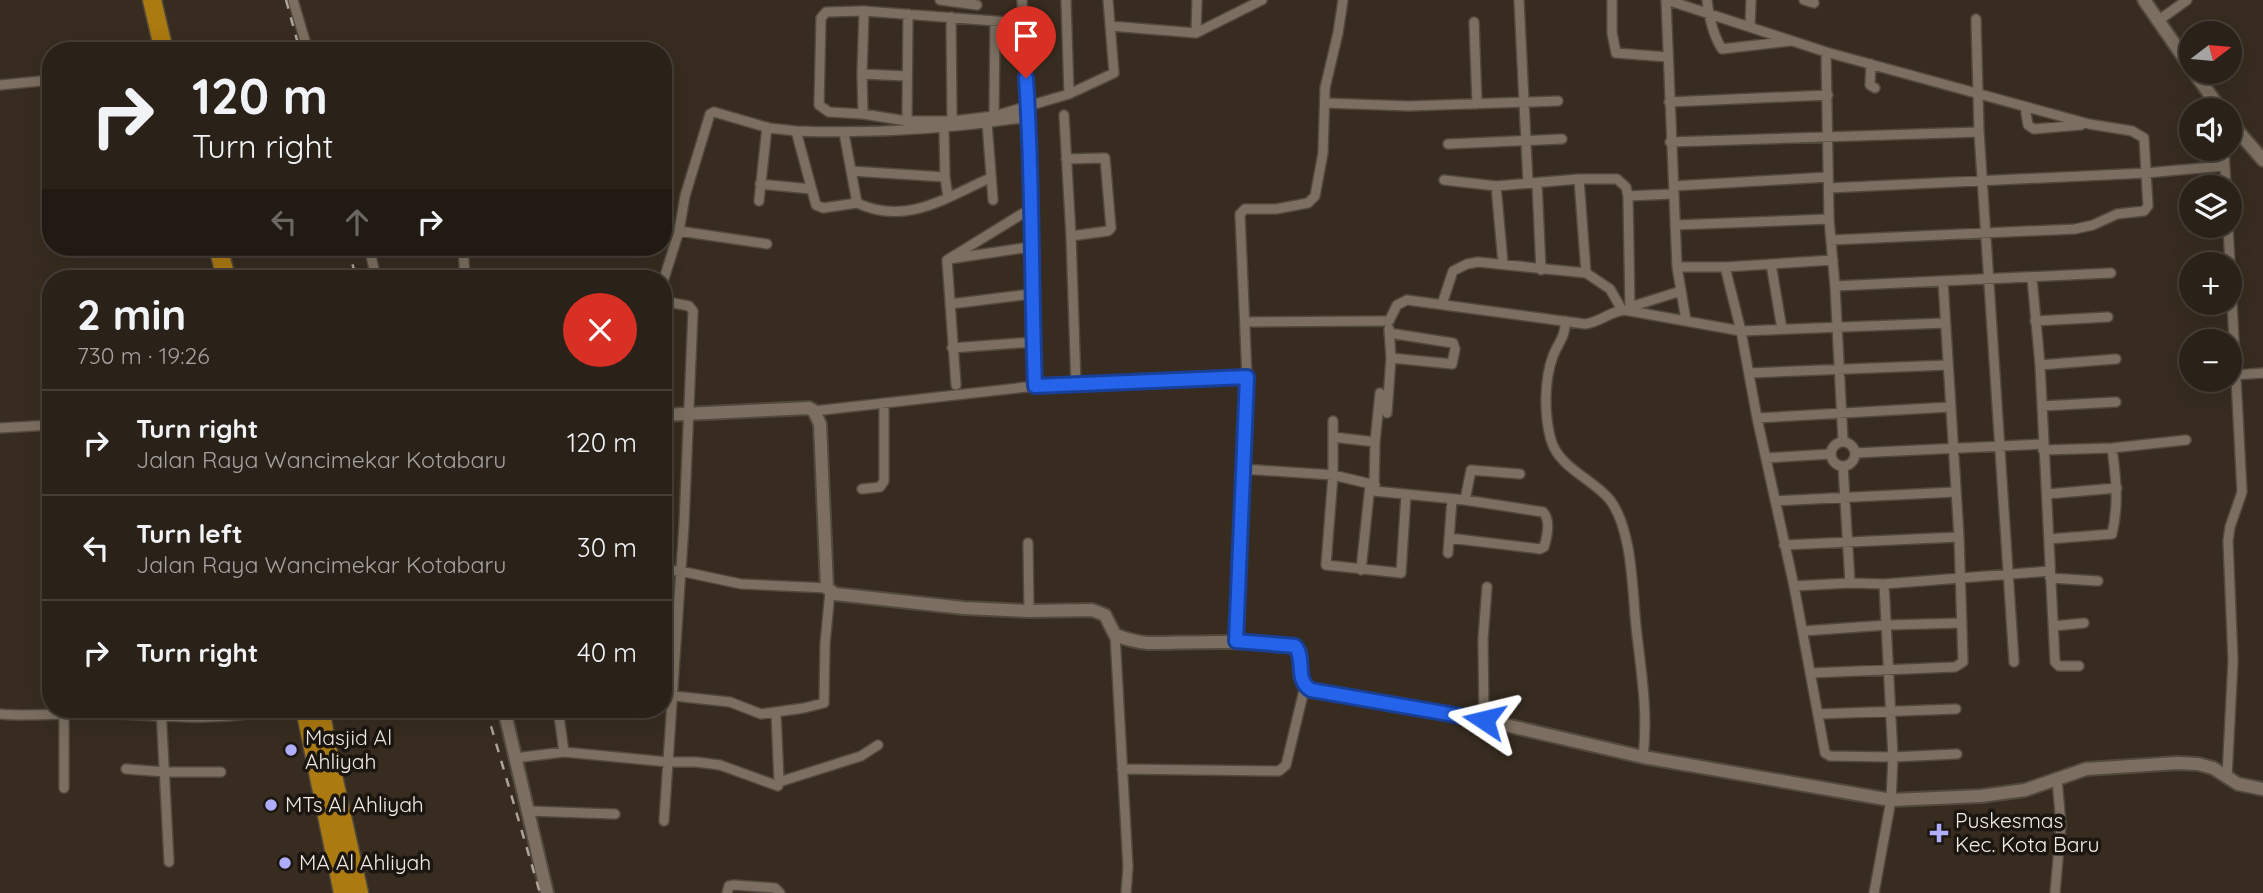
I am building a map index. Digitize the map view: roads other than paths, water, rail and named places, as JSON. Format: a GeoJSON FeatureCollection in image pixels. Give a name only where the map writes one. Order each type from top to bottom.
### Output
{"type":"FeatureCollection","features":[{"type":"Feature","properties":{"kind":"highway"},"geometry":{"type":"LineString","coordinates":[[152,0],[162,42]]}},
{"type":"Feature","properties":{"kind":"highway"},"geometry":{"type":"LineString","coordinates":[[160,0],[170,42]]}},
{"type":"Feature","properties":{"kind":"highway"},"geometry":{"type":"LineString","coordinates":[[307,718],[343,893]]}},
{"type":"Feature","properties":{"kind":"highway"},"geometry":{"type":"LineString","coordinates":[[322,718],[359,893]]}},
{"type":"Feature","properties":{"kind":"street"},"geometry":{"type":"LineString","coordinates":[[293,0],[305,42]]}},
{"type":"Feature","properties":{"kind":"street"},"geometry":{"type":"LineString","coordinates":[[940,0],[977,6]]}},
{"type":"Feature","properties":{"kind":"street"},"geometry":{"type":"LineString","coordinates":[[1023,0],[1035,386]]}},
{"type":"Feature","properties":{"kind":"street"},"geometry":{"type":"LineString","coordinates":[[1066,0],[1069,94]]}},
{"type":"Feature","properties":{"kind":"street"},"geometry":{"type":"LineString","coordinates":[[1022,23],[864,11],[823,13],[819,105],[829,112],[948,125],[994,116],[1069,94],[1114,73],[1108,0]]}},
{"type":"Feature","properties":{"kind":"street"},"geometry":{"type":"LineString","coordinates":[[1196,33],[1197,0]]}},
{"type":"Feature","properties":{"kind":"street"},"geometry":{"type":"LineString","coordinates":[[1110,26],[1196,33],[1262,0]]}},
{"type":"Feature","properties":{"kind":"street"},"geometry":{"type":"LineString","coordinates":[[1236,641],[1247,377],[1240,214],[1245,209],[1276,209],[1308,203],[1315,196],[1323,153],[1325,88],[1343,0]]}},
{"type":"Feature","properties":{"kind":"street"},"geometry":{"type":"LineString","coordinates":[[1519,0],[1524,139],[1532,183],[1541,270]]}},
{"type":"Feature","properties":{"kind":"street"},"geometry":{"type":"LineString","coordinates":[[1612,0],[1612,33],[1616,53],[1667,57]]}},
{"type":"Feature","properties":{"kind":"street"},"geometry":{"type":"LineString","coordinates":[[1686,320],[1677,267],[1670,142],[1667,0],[1826,52],[2089,124],[2140,133],[2144,138],[2148,206],[2144,211],[2117,214],[2093,225],[2075,229],[1831,240]]}},
{"type":"Feature","properties":{"kind":"street"},"geometry":{"type":"LineString","coordinates":[[1707,0],[1708,13],[1722,49],[1794,41]]}},
{"type":"Feature","properties":{"kind":"street"},"geometry":{"type":"LineString","coordinates":[[1750,27],[1751,0]]}},
{"type":"Feature","properties":{"kind":"street"},"geometry":{"type":"LineString","coordinates":[[1804,0],[1814,3]]}},
{"type":"Feature","properties":{"kind":"street"},"geometry":{"type":"LineString","coordinates":[[2159,20],[2187,0]]}},
{"type":"Feature","properties":{"kind":"street"},"geometry":{"type":"LineString","coordinates":[[2150,2],[2179,50]]}},
{"type":"Feature","properties":{"kind":"street"},"geometry":{"type":"LineString","coordinates":[[863,114],[864,11]]}},
{"type":"Feature","properties":{"kind":"street"},"geometry":{"type":"LineString","coordinates":[[906,121],[908,14]]}},
{"type":"Feature","properties":{"kind":"street"},"geometry":{"type":"LineString","coordinates":[[948,197],[945,177],[951,17]]}},
{"type":"Feature","properties":{"kind":"street"},"geometry":{"type":"LineString","coordinates":[[1976,19],[1985,234],[2014,662]]}},
{"type":"Feature","properties":{"kind":"street"},"geometry":{"type":"LineString","coordinates":[[994,116],[995,21]]}},
{"type":"Feature","properties":{"kind":"street"},"geometry":{"type":"LineString","coordinates":[[1474,22],[1477,104]]}},
{"type":"Feature","properties":{"kind":"street"},"geometry":{"type":"LineString","coordinates":[[1826,52],[1829,219],[1843,442]]}},
{"type":"Feature","properties":{"kind":"street"},"geometry":{"type":"LineString","coordinates":[[1871,64],[1870,85],[1875,88]]}},
{"type":"Feature","properties":{"kind":"street"},"geometry":{"type":"LineString","coordinates":[[862,74],[906,76]]}},
{"type":"Feature","properties":{"kind":"street"},"geometry":{"type":"LineString","coordinates":[[0,85],[42,81]]}},
{"type":"Feature","properties":{"kind":"street"},"geometry":{"type":"LineString","coordinates":[[1670,102],[1828,95]]}},
{"type":"Feature","properties":{"kind":"street"},"geometry":{"type":"LineString","coordinates":[[1325,103],[1409,106],[1558,101]]}},
{"type":"Feature","properties":{"kind":"street"},"geometry":{"type":"LineString","coordinates":[[2025,107],[2028,125],[2034,129],[2089,124]]}},
{"type":"Feature","properties":{"kind":"street"},"geometry":{"type":"LineString","coordinates":[[672,253],[685,196],[710,114],[714,112],[767,127],[844,133],[987,123],[1028,117]]}},
{"type":"Feature","properties":{"kind":"street"},"geometry":{"type":"LineString","coordinates":[[1064,115],[1076,385]]}},
{"type":"Feature","properties":{"kind":"street"},"geometry":{"type":"LineString","coordinates":[[987,123],[992,200]]}},
{"type":"Feature","properties":{"kind":"street"},"geometry":{"type":"LineString","coordinates":[[759,201],[767,127]]}},
{"type":"Feature","properties":{"kind":"street"},"geometry":{"type":"LineString","coordinates":[[796,131],[814,203],[818,207],[857,203],[878,211],[894,213],[920,209],[990,178]]}},
{"type":"Feature","properties":{"kind":"street"},"geometry":{"type":"LineString","coordinates":[[1670,142],[1979,132]]}},
{"type":"Feature","properties":{"kind":"street"},"geometry":{"type":"LineString","coordinates":[[844,133],[857,203]]}},
{"type":"Feature","properties":{"kind":"street"},"geometry":{"type":"LineString","coordinates":[[1448,145],[1562,139]]}},
{"type":"Feature","properties":{"kind":"street"},"geometry":{"type":"LineString","coordinates":[[2242,140],[2263,160]]}},
{"type":"Feature","properties":{"kind":"street"},"geometry":{"type":"LineString","coordinates":[[1066,159],[1105,158],[1111,228],[1108,231],[1071,236]]}},
{"type":"Feature","properties":{"kind":"street"},"geometry":{"type":"LineString","coordinates":[[2224,161],[2225,175]]}},
{"type":"Feature","properties":{"kind":"street"},"geometry":{"type":"LineString","coordinates":[[1829,188],[2146,173],[2224,166]]}},
{"type":"Feature","properties":{"kind":"street"},"geometry":{"type":"LineString","coordinates":[[851,172],[945,177]]}},
{"type":"Feature","properties":{"kind":"street"},"geometry":{"type":"LineString","coordinates":[[1628,196],[1828,177]]}},
{"type":"Feature","properties":{"kind":"street"},"geometry":{"type":"LineString","coordinates":[[1579,179],[1587,273]]}},
{"type":"Feature","properties":{"kind":"street"},"geometry":{"type":"LineString","coordinates":[[1444,180],[1496,186],[1579,179],[1617,179],[1626,187],[1628,196],[1627,309]]}},
{"type":"Feature","properties":{"kind":"street"},"geometry":{"type":"LineString","coordinates":[[760,184],[811,189]]}},
{"type":"Feature","properties":{"kind":"street"},"geometry":{"type":"LineString","coordinates":[[1496,186],[1503,263]]}},
{"type":"Feature","properties":{"kind":"street"},"geometry":{"type":"LineString","coordinates":[[947,260],[1030,209]]}},
{"type":"Feature","properties":{"kind":"street"},"geometry":{"type":"LineString","coordinates":[[1675,225],[1829,219]]}},
{"type":"Feature","properties":{"kind":"street"},"geometry":{"type":"LineString","coordinates":[[679,231],[767,244]]}},
{"type":"Feature","properties":{"kind":"street"},"geometry":{"type":"LineString","coordinates":[[2229,238],[2233,329]]}},
{"type":"Feature","properties":{"kind":"street"},"geometry":{"type":"LineString","coordinates":[[947,260],[1030,247]]}},
{"type":"Feature","properties":{"kind":"street"},"geometry":{"type":"LineString","coordinates":[[947,260],[956,385]]}},
{"type":"Feature","properties":{"kind":"street"},"geometry":{"type":"LineString","coordinates":[[1677,267],[1725,267],[1832,260]]}},
{"type":"Feature","properties":{"kind":"street"},"geometry":{"type":"LineString","coordinates":[[1442,304],[1453,271],[1472,262],[1503,263],[1541,270],[1587,273],[1610,289],[1627,309],[1741,331],[1945,323]]}},
{"type":"Feature","properties":{"kind":"street"},"geometry":{"type":"LineString","coordinates":[[1771,264],[1782,329]]}},
{"type":"Feature","properties":{"kind":"street"},"geometry":{"type":"LineString","coordinates":[[1725,267],[1750,373],[1827,755],[1893,757],[1956,754]]}},
{"type":"Feature","properties":{"kind":"street"},"geometry":{"type":"LineString","coordinates":[[1835,286],[2111,273]]}},
{"type":"Feature","properties":{"kind":"street"},"geometry":{"type":"LineString","coordinates":[[2032,278],[2057,665],[2079,666]]}},
{"type":"Feature","properties":{"kind":"street"},"geometry":{"type":"LineString","coordinates":[[1811,673],[1960,666],[1963,662],[1959,537],[1943,281]]}},
{"type":"Feature","properties":{"kind":"street"},"geometry":{"type":"LineString","coordinates":[[1387,413],[1391,358],[1389,321],[1397,306],[1407,300],[1585,324],[1596,323],[1627,309],[1681,291]]}},
{"type":"Feature","properties":{"kind":"street"},"geometry":{"type":"LineString","coordinates":[[950,304],[1031,294]]}},
{"type":"Feature","properties":{"kind":"street"},"geometry":{"type":"LineString","coordinates":[[664,821],[674,696],[693,311],[689,306],[672,303]]}},
{"type":"Feature","properties":{"kind":"street"},"geometry":{"type":"LineString","coordinates":[[2035,321],[2108,317]]}},
{"type":"Feature","properties":{"kind":"street"},"geometry":{"type":"LineString","coordinates":[[1245,321],[1389,321]]}},
{"type":"Feature","properties":{"kind":"street"},"geometry":{"type":"LineString","coordinates":[[1565,321],[1564,337],[1554,353],[1549,379],[1546,403],[1550,435],[1552,444],[1561,457],[1610,500],[1624,537],[1632,568],[1644,683],[1646,732],[1643,757]]}},
{"type":"Feature","properties":{"kind":"street"},"geometry":{"type":"LineString","coordinates":[[1390,333],[1453,343],[1455,349],[1452,364],[1391,358]]}},
{"type":"Feature","properties":{"kind":"street"},"geometry":{"type":"LineString","coordinates":[[952,348],[1033,342]]}},
{"type":"Feature","properties":{"kind":"street"},"geometry":{"type":"LineString","coordinates":[[2039,365],[2116,359]]}},
{"type":"Feature","properties":{"kind":"street"},"geometry":{"type":"LineString","coordinates":[[1750,373],[1948,365]]}},
{"type":"Feature","properties":{"kind":"street"},"geometry":{"type":"LineString","coordinates":[[2242,374],[2263,373]]}},
{"type":"Feature","properties":{"kind":"street"},"geometry":{"type":"LineString","coordinates":[[814,411],[1035,386],[1247,377]]}},
{"type":"Feature","properties":{"kind":"street"},"geometry":{"type":"LineString","coordinates":[[2227,777],[2233,661],[2228,541],[2242,492],[2236,392]]}},
{"type":"Feature","properties":{"kind":"street"},"geometry":{"type":"LineString","coordinates":[[1361,570],[1380,393]]}},
{"type":"Feature","properties":{"kind":"street"},"geometry":{"type":"LineString","coordinates":[[2042,406],[2116,402]]}},
{"type":"Feature","properties":{"kind":"street"},"geometry":{"type":"LineString","coordinates":[[862,489],[880,487],[884,481],[884,404]]}},
{"type":"Feature","properties":{"kind":"street"},"geometry":{"type":"LineString","coordinates":[[1757,418],[1950,407]]}},
{"type":"Feature","properties":{"kind":"street"},"geometry":{"type":"LineString","coordinates":[[672,415],[809,408],[814,411],[820,424],[829,590],[824,703],[761,714],[730,702],[674,696]]}},
{"type":"Feature","properties":{"kind":"street"},"geometry":{"type":"LineString","coordinates":[[1333,421],[1333,475],[1325,563],[1329,567],[1401,572],[1406,495]]}},
{"type":"Feature","properties":{"kind":"street"},"geometry":{"type":"LineString","coordinates":[[0,428],[42,426]]}},
{"type":"Feature","properties":{"kind":"street"},"geometry":{"type":"LineString","coordinates":[[1333,437],[1375,442]]}},
{"type":"Feature","properties":{"kind":"street"},"geometry":{"type":"LineString","coordinates":[[1855,453],[2000,446],[2112,448],[2186,440]]}},
{"type":"Feature","properties":{"kind":"street"},"geometry":{"type":"LineString","coordinates":[[1843,442],[1850,444],[1855,453],[1852,462],[1843,466],[1836,464],[1830,454],[1834,445],[1843,442]]}},
{"type":"Feature","properties":{"kind":"street"},"geometry":{"type":"LineString","coordinates":[[2049,539],[2112,534],[2117,513],[2117,488],[2112,448]]}},
{"type":"Feature","properties":{"kind":"street"},"geometry":{"type":"LineString","coordinates":[[1766,458],[1830,454]]}},
{"type":"Feature","properties":{"kind":"street"},"geometry":{"type":"LineString","coordinates":[[1843,466],[1850,583]]}},
{"type":"Feature","properties":{"kind":"street"},"geometry":{"type":"LineString","coordinates":[[1243,469],[1333,475],[1372,485]]}},
{"type":"Feature","properties":{"kind":"street"},"geometry":{"type":"LineString","coordinates":[[1465,500],[1471,470],[1520,474]]}},
{"type":"Feature","properties":{"kind":"street"},"geometry":{"type":"LineString","coordinates":[[1372,485],[1374,492],[1465,500],[1543,512],[1548,520],[1544,547],[1540,549],[1449,538]]}},
{"type":"Feature","properties":{"kind":"street"},"geometry":{"type":"LineString","coordinates":[[2047,494],[2117,488]]}},
{"type":"Feature","properties":{"kind":"street"},"geometry":{"type":"LineString","coordinates":[[1775,501],[1955,492]]}},
{"type":"Feature","properties":{"kind":"street"},"geometry":{"type":"LineString","coordinates":[[1448,553],[1452,499]]}},
{"type":"Feature","properties":{"kind":"street"},"geometry":{"type":"LineString","coordinates":[[1784,545],[1959,537]]}},
{"type":"Feature","properties":{"kind":"street"},"geometry":{"type":"LineString","coordinates":[[1028,544],[1029,611]]}},
{"type":"Feature","properties":{"kind":"street"},"geometry":{"type":"LineString","coordinates":[[672,571],[741,584],[829,590],[898,602],[1029,611],[1100,612],[1109,620],[1115,635],[1128,867],[1125,893]]}},
{"type":"Feature","properties":{"kind":"street"},"geometry":{"type":"LineString","coordinates":[[1794,586],[1884,584],[2008,575],[2050,575],[2098,581]]}},
{"type":"Feature","properties":{"kind":"street"},"geometry":{"type":"LineString","coordinates":[[1874,893],[1891,800],[1893,757],[1884,584]]}},
{"type":"Feature","properties":{"kind":"street"},"geometry":{"type":"LineString","coordinates":[[1484,720],[1483,639],[1487,587]]}},
{"type":"Feature","properties":{"kind":"street"},"geometry":{"type":"LineString","coordinates":[[1803,631],[1962,623]]}},
{"type":"Feature","properties":{"kind":"street"},"geometry":{"type":"LineString","coordinates":[[2054,626],[2084,623]]}},
{"type":"Feature","properties":{"kind":"street"},"geometry":{"type":"LineString","coordinates":[[1115,635],[1147,643],[1236,641],[1295,646],[1300,652],[1300,671],[1305,686],[1286,765],[1279,771],[1122,769]]}},
{"type":"Feature","properties":{"kind":"street"},"geometry":{"type":"LineString","coordinates":[[1305,686],[1311,690],[1340,696],[1484,720],[1643,757],[1891,800],[1981,796],[2025,790],[2086,769],[2177,763],[2213,768],[2238,785],[2263,789]]}},
{"type":"Feature","properties":{"kind":"street"},"geometry":{"type":"LineString","coordinates":[[1818,714],[1956,709]]}},
{"type":"Feature","properties":{"kind":"street"},"geometry":{"type":"LineString","coordinates":[[776,713],[779,782]]}},
{"type":"Feature","properties":{"kind":"street"},"geometry":{"type":"LineString","coordinates":[[0,714],[42,714]]}},
{"type":"Feature","properties":{"kind":"street"},"geometry":{"type":"LineString","coordinates":[[64,718],[64,788]]}},
{"type":"Feature","properties":{"kind":"street"},"geometry":{"type":"LineString","coordinates":[[160,718],[169,862]]}},
{"type":"Feature","properties":{"kind":"street"},"geometry":{"type":"LineString","coordinates":[[506,718],[547,893]]}},
{"type":"Feature","properties":{"kind":"street"},"geometry":{"type":"LineString","coordinates":[[559,718],[564,752]]}},
{"type":"Feature","properties":{"kind":"street"},"geometry":{"type":"LineString","coordinates":[[516,758],[564,752],[668,762],[696,762],[720,765],[775,786],[779,782],[861,756],[878,745]]}},
{"type":"Feature","properties":{"kind":"street"},"geometry":{"type":"LineString","coordinates":[[126,769],[220,772]]}},
{"type":"Feature","properties":{"kind":"street"},"geometry":{"type":"LineString","coordinates":[[2055,893],[2061,825],[2057,779]]}},
{"type":"Feature","properties":{"kind":"street"},"geometry":{"type":"LineString","coordinates":[[528,811],[615,814]]}},
{"type":"Feature","properties":{"kind":"street"},"geometry":{"type":"LineString","coordinates":[[727,893],[729,886],[760,885],[775,888],[780,893]]}},
{"type":"Feature","properties":{"kind":"railway"},"geometry":{"type":"LineString","coordinates":[[286,0],[298,42]]}},
{"type":"Feature","properties":{"kind":"railway"},"geometry":{"type":"LineString","coordinates":[[350,256],[354,270]]}},
{"type":"Feature","properties":{"kind":"railway"},"geometry":{"type":"LineString","coordinates":[[489,718],[540,893]]}},
{"type":"Feature","properties":{"kind":"place","name":"Masjid Al Ahliyah"},"geometry":{"type":"Point","coordinates":[291,750]}},
{"type":"Feature","properties":{"kind":"place","name":"MTs Al Ahliyah"},"geometry":{"type":"Point","coordinates":[271,805]}},
{"type":"Feature","properties":{"kind":"place","name":"Puskesmas Kec. Kota Baru"},"geometry":{"type":"Point","coordinates":[1939,833]}},
{"type":"Feature","properties":{"kind":"place","name":"MA Al Ahliyah"},"geometry":{"type":"Point","coordinates":[285,863]}}]}
